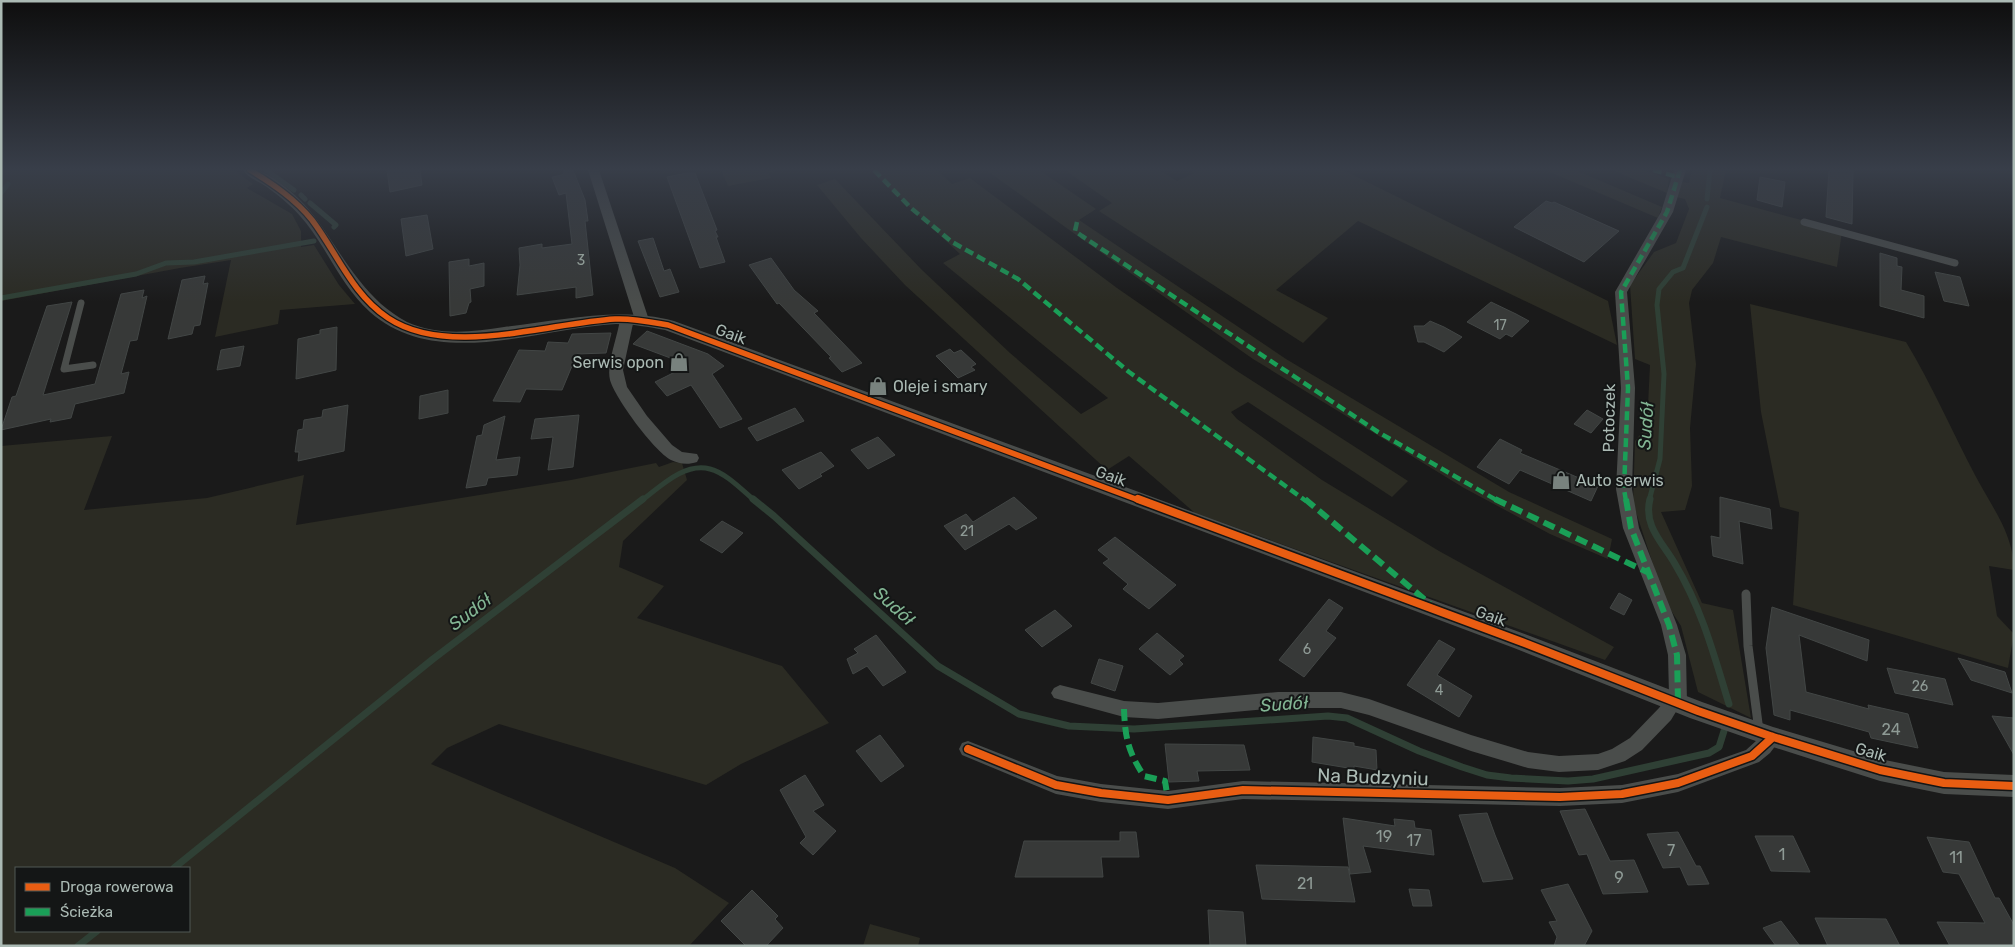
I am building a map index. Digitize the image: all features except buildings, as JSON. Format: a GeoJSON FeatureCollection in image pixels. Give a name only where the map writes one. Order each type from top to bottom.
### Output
{"type":"FeatureCollection","features":[{"type":"Feature","properties":{"kind":"street","name":"Gaik"},"geometry":{"type":"LineString","coordinates":[[307,214],[320,230],[353,283],[370,303],[383,314],[415,332],[442,337],[464,338],[602,320],[635,320],[668,325],[1766,734],[1880,770],[1944,783],[2014,786]]}},
{"type":"Feature","properties":{"kind":"street"},"geometry":{"type":"LineString","coordinates":[[608,214],[615,233],[635,320],[625,337],[618,359],[617,379],[622,393],[634,410],[671,453],[681,458],[692,458]]}},
{"type":"Feature","properties":{"kind":"street","name":"Potoczek"},"geometry":{"type":"LineString","coordinates":[[1665,214],[1621,292],[1628,388],[1624,490],[1631,528],[1669,625],[1677,655],[1676,702]]}},
{"type":"Feature","properties":{"kind":"street"},"geometry":{"type":"LineString","coordinates":[[1060,693],[1124,709],[1158,711],[1278,700],[1341,700],[1369,706],[1471,743],[1528,760],[1559,764],[1598,762],[1618,755],[1636,744],[1676,702]]}},
{"type":"Feature","properties":{"kind":"street","name":"Na Budzyniu"},"geometry":{"type":"LineString","coordinates":[[968,749],[1056,785],[1101,793],[1168,800],[1244,790],[1560,797],[1622,794],[1678,783],[1752,756],[1764,747],[1766,734]]}},
{"type":"Feature","properties":{"kind":"lane"},"geometry":{"type":"LineString","coordinates":[[1804,222],[1955,263]]}},
{"type":"Feature","properties":{"kind":"lane"},"geometry":{"type":"LineString","coordinates":[[81,303],[64,370],[93,365]]}},
{"type":"Feature","properties":{"kind":"lane"},"geometry":{"type":"LineString","coordinates":[[1746,594],[1748,646],[1766,734]]}},
{"type":"Feature","properties":{"kind":"shaded area"},"geometry":{"type":"Polygon","coordinates":[[[1,214],[292,214],[301,231],[301,247],[314,245],[339,285],[355,304],[280,310],[278,324],[215,337],[231,260],[1,301],[1,214]]]}},
{"type":"Feature","properties":{"kind":"shaded area"},"geometry":{"type":"Polygon","coordinates":[[[841,214],[869,214],[921,269],[1010,353],[1081,414],[1108,398],[943,263],[960,254],[917,214],[1018,214],[1117,288],[1237,371],[1408,481],[1392,497],[1248,402],[1231,412],[1237,419],[1322,480],[1439,551],[1614,647],[1605,660],[1195,513],[1129,456],[1107,470],[905,285],[841,214]]]}},
{"type":"Feature","properties":{"kind":"shaded area"},"geometry":{"type":"Polygon","coordinates":[[[1047,214],[1088,214],[1079,220],[1286,359],[1509,492],[1612,539],[1608,559],[1550,534],[1464,488],[1253,359],[1047,214]]]}},
{"type":"Feature","properties":{"kind":"shaded area"},"geometry":{"type":"Polygon","coordinates":[[[1104,214],[1432,214],[1608,301],[1617,345],[1358,221],[1276,290],[1328,318],[1303,343],[1104,214]]]}},
{"type":"Feature","properties":{"kind":"shaded area"},"geometry":{"type":"Polygon","coordinates":[[[1649,214],[1659,214],[1658,218],[1649,214]]]}},
{"type":"Feature","properties":{"kind":"shaded area"},"geometry":{"type":"Polygon","coordinates":[[[1687,214],[1780,214],[1842,231],[1837,267],[1721,237],[1713,263],[1692,290],[1689,303],[1696,364],[1690,428],[1692,486],[1685,510],[1661,512],[1702,603],[1733,610],[1751,718],[1698,692],[1681,626],[1665,601],[1633,503],[1635,441],[1647,426],[1650,365],[1635,359],[1630,285],[1654,252],[1676,243],[1687,214]]]}},
{"type":"Feature","properties":{"kind":"shaded area"},"geometry":{"type":"Polygon","coordinates":[[[1750,304],[1906,342],[2006,532],[2010,544],[2014,570],[1989,566],[1997,616],[2014,634],[2008,668],[1793,605],[1799,512],[1780,507],[1761,412],[1750,304]]]}},
{"type":"Feature","properties":{"kind":"shaded area"},"geometry":{"type":"Polygon","coordinates":[[[112,436],[84,510],[207,498],[304,475],[296,525],[571,480],[656,463],[659,467],[673,462],[682,463],[687,480],[623,541],[619,567],[664,586],[637,618],[782,666],[829,723],[741,764],[706,785],[499,724],[447,748],[431,764],[675,868],[729,903],[689,946],[1,946],[1,446],[112,436]]]}},
{"type":"Feature","properties":{"kind":"shaded area"},"geometry":{"type":"Polygon","coordinates":[[[870,924],[920,938],[918,946],[863,946],[870,924]]]}},
{"type":"Feature","properties":{"kind":"waterway"},"geometry":{"type":"LineString","coordinates":[[323,214],[336,225],[334,227]]}},
{"type":"Feature","properties":{"kind":"waterway","name":"Sudół"},"geometry":{"type":"LineString","coordinates":[[1649,501],[1660,459],[1664,374],[1657,305],[1659,289],[1673,272],[1683,268],[1704,214]]}},
{"type":"Feature","properties":{"kind":"waterway"},"geometry":{"type":"LineString","coordinates":[[1,298],[136,274],[166,263],[194,262],[314,241]]}},
{"type":"Feature","properties":{"kind":"waterway","name":"Sudół"},"geometry":{"type":"LineString","coordinates":[[641,501],[673,477],[682,472],[700,468],[710,469],[722,474],[755,501]]}},
{"type":"Feature","properties":{"kind":"waterway","name":"Sudół"},"geometry":{"type":"LineString","coordinates":[[175,867],[433,659],[643,499]]}},
{"type":"Feature","properties":{"kind":"waterway","name":"Sudół"},"geometry":{"type":"LineString","coordinates":[[753,499],[938,666],[1019,714],[1069,726],[1134,729],[1328,716],[1347,718],[1419,751],[1487,775],[1568,781],[1593,779],[1709,753],[1719,747],[1724,731]]}},
{"type":"Feature","properties":{"kind":"waterway","name":"Sudół"},"geometry":{"type":"LineString","coordinates":[[1650,499],[1649,518],[1655,534],[1675,564],[1693,598],[1729,704]]}},
{"type":"Feature","properties":{"kind":"waterway","name":"Sudół"},"geometry":{"type":"LineString","coordinates":[[78,946],[96,932]]}},
{"type":"Feature","properties":{"kind":"marked path"},"geometry":{"type":"LineString","coordinates":[[918,214],[952,242],[1018,279],[1129,372],[1322,512],[1430,604]]}},
{"type":"Feature","properties":{"kind":"marked path"},"geometry":{"type":"LineString","coordinates":[[1666,214],[1621,292],[1628,388],[1624,489],[1631,528],[1669,625],[1677,655],[1678,703]]}},
{"type":"Feature","properties":{"kind":"marked path"},"geometry":{"type":"LineString","coordinates":[[1077,222],[1075,231],[1082,236],[1378,432],[1500,502],[1647,572]]}},
{"type":"Feature","properties":{"kind":"marked path"},"geometry":{"type":"LineString","coordinates":[[1124,709],[1127,744],[1133,758],[1144,776],[1165,781],[1168,800]]}},
{"type":"Feature","properties":{"kind":"cycle path"},"geometry":{"type":"LineString","coordinates":[[307,214],[318,228],[353,283],[365,297],[389,318],[402,326],[416,331],[430,335],[464,338],[616,319],[642,320],[668,325],[1522,642],[1698,711],[1773,737],[1880,770],[1944,783],[2014,786]]}},
{"type":"Feature","properties":{"kind":"cycle path"},"geometry":{"type":"LineString","coordinates":[[968,749],[1056,785],[1101,793],[1168,800],[1243,790],[1560,797],[1622,794],[1678,783],[1752,756],[1773,737]]}},
{"type":"Feature","properties":{"kind":"place","name":"Serwis opon"},"geometry":{"type":"Point","coordinates":[679,362]}},
{"type":"Feature","properties":{"kind":"place","name":"Oleje i smary"},"geometry":{"type":"Point","coordinates":[878,386]}},
{"type":"Feature","properties":{"kind":"place","name":"Auto serwis"},"geometry":{"type":"Point","coordinates":[1561,480]}}]}
